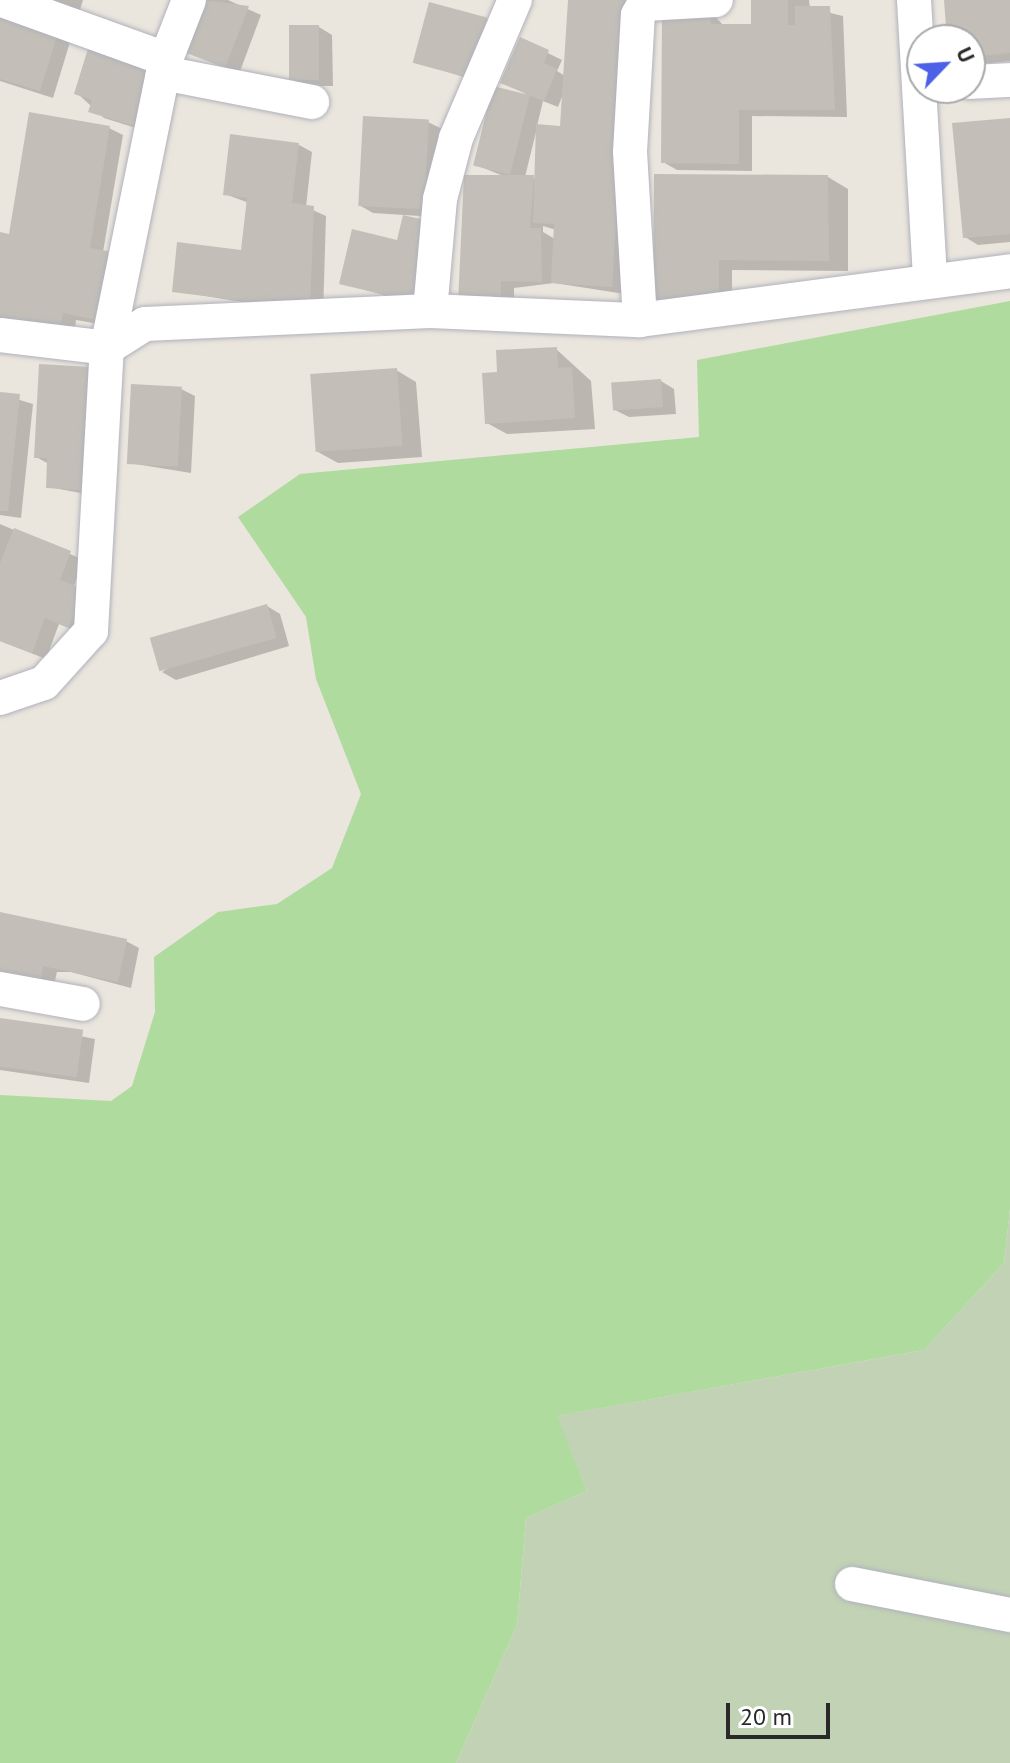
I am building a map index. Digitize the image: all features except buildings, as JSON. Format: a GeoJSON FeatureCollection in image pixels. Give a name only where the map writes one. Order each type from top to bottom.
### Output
{"type":"FeatureCollection","features":[{"type":"Feature","properties":{"kind":"street"},"geometry":{"type":"LineString","coordinates":[[2,0],[165,66],[312,102]]}},
{"type":"Feature","properties":{"kind":"street"},"geometry":{"type":"LineString","coordinates":[[0,698],[44,683],[91,631],[107,348],[165,66],[189,0]]}},
{"type":"Feature","properties":{"kind":"street"},"geometry":{"type":"LineString","coordinates":[[430,311],[440,199],[456,138],[515,0]]}},
{"type":"Feature","properties":{"kind":"street"},"geometry":{"type":"LineString","coordinates":[[640,320],[630,152],[638,15],[644,4],[716,0]]}},
{"type":"Feature","properties":{"kind":"street"},"geometry":{"type":"LineString","coordinates":[[914,0],[916,24]]}},
{"type":"Feature","properties":{"kind":"street"},"geometry":{"type":"LineString","coordinates":[[986,81],[1010,80]]}},
{"type":"Feature","properties":{"kind":"street"},"geometry":{"type":"LineString","coordinates":[[921,104],[930,277]]}},
{"type":"Feature","properties":{"kind":"street"},"geometry":{"type":"LineString","coordinates":[[0,335],[107,348],[145,324],[430,311],[640,320],[781,307],[930,277],[1010,271]]}},
{"type":"Feature","properties":{"kind":"street"},"geometry":{"type":"LineString","coordinates":[[0,989],[83,1004]]}},
{"type":"Feature","properties":{"kind":"street"},"geometry":{"type":"LineString","coordinates":[[852,1584],[1010,1615]]}},
{"type":"Feature","properties":{"kind":"green space"},"geometry":{"type":"Polygon","coordinates":[[[1010,301],[1010,1209],[1004,1263],[924,1350],[558,1416],[587,1491],[526,1518],[517,1625],[456,1763],[0,1763],[0,1095],[111,1101],[132,1086],[155,1012],[154,957],[218,912],[277,904],[332,868],[361,794],[316,679],[306,617],[238,517],[300,474],[699,437],[697,360],[1010,301]]]}},
{"type":"Feature","properties":{"kind":"green space"},"geometry":{"type":"Polygon","coordinates":[[[1010,1209],[1010,1763],[456,1763],[517,1625],[526,1518],[587,1491],[557,1416],[924,1350],[1004,1263],[1010,1209]]]}}]}
